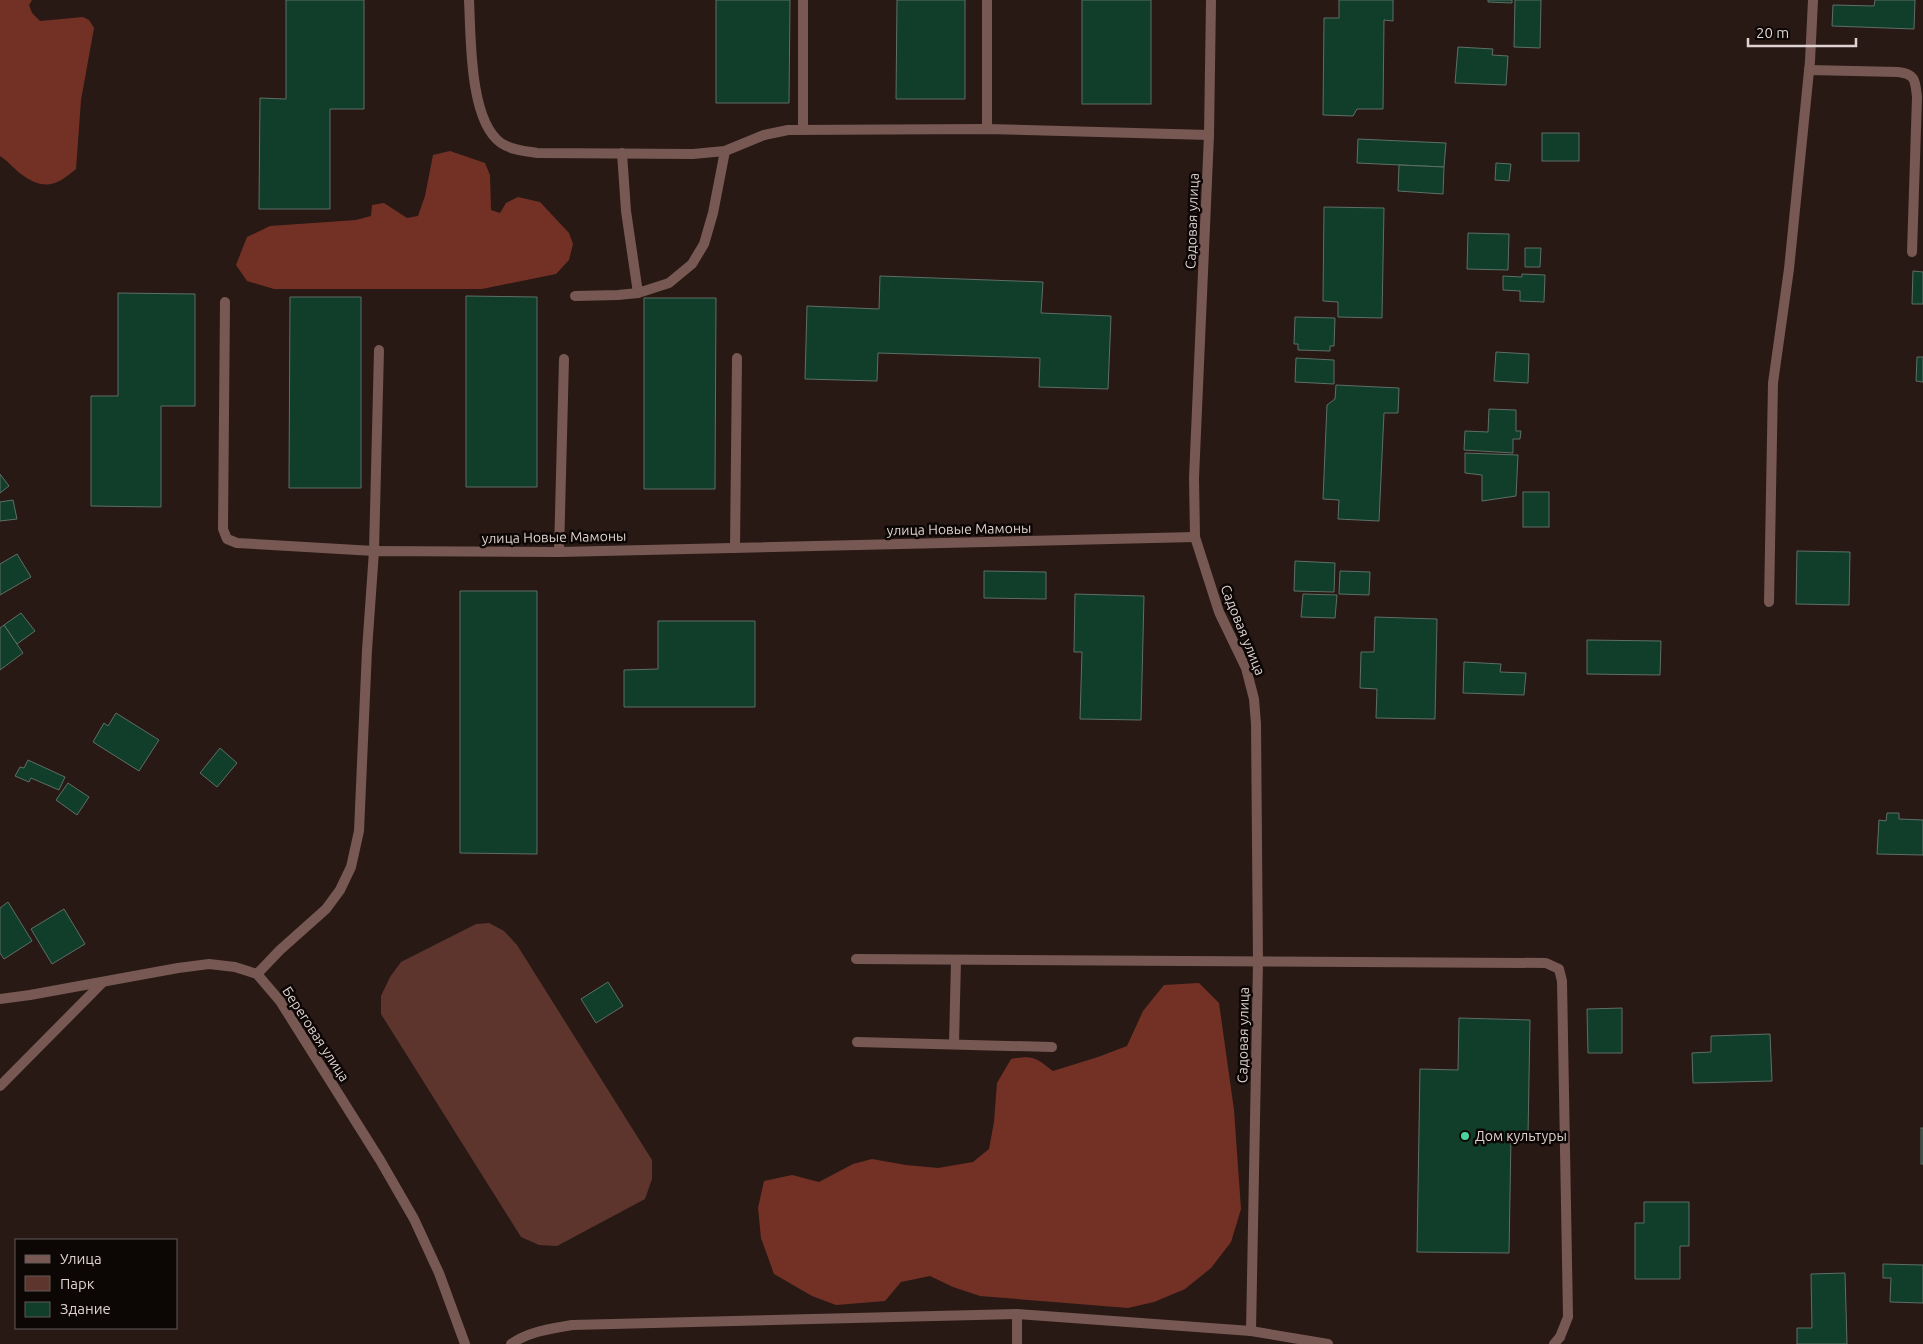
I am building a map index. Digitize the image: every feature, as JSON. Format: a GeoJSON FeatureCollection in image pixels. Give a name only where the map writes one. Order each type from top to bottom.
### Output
{"type":"FeatureCollection","features":[{"type":"Feature","properties":{"kind":"street"},"geometry":{"type":"LineString","coordinates":[[469,0],[476,96],[482,116],[498,142],[509,148],[537,153],[693,154],[726,151],[764,136],[788,130],[987,129],[1209,135]]}},
{"type":"Feature","properties":{"kind":"street"},"geometry":{"type":"LineString","coordinates":[[803,0],[803,130]]}},
{"type":"Feature","properties":{"kind":"street"},"geometry":{"type":"LineString","coordinates":[[987,0],[987,129]]}},
{"type":"Feature","properties":{"kind":"street","name":"Садовая улица"},"geometry":{"type":"LineString","coordinates":[[1211,0],[1209,135],[1194,478],[1195,537],[1220,612],[1246,668],[1254,699],[1256,724],[1258,962],[1251,1331]]}},
{"type":"Feature","properties":{"kind":"street"},"geometry":{"type":"LineString","coordinates":[[1769,602],[1773,383],[1788,268],[1809,70],[1813,0]]}},
{"type":"Feature","properties":{"kind":"street"},"geometry":{"type":"LineString","coordinates":[[1809,70],[1898,72],[1908,73],[1915,80],[1917,98],[1912,252]]}},
{"type":"Feature","properties":{"kind":"street"},"geometry":{"type":"LineString","coordinates":[[574,296],[618,296],[638,293],[669,283],[692,264],[704,244],[713,213],[726,151]]}},
{"type":"Feature","properties":{"kind":"street"},"geometry":{"type":"LineString","coordinates":[[622,153],[626,211],[638,293]]}},
{"type":"Feature","properties":{"kind":"street","name":"улица Новые Мамоны"},"geometry":{"type":"LineString","coordinates":[[225,302],[222,523],[227,539],[237,543],[374,551],[559,552],[1195,537]]}},
{"type":"Feature","properties":{"kind":"street"},"geometry":{"type":"LineString","coordinates":[[0,999],[209,964],[236,967],[257,974],[280,950],[326,910],[340,890],[351,867],[358,831],[374,551],[379,350]]}},
{"type":"Feature","properties":{"kind":"street"},"geometry":{"type":"LineString","coordinates":[[735,548],[736,358]]}},
{"type":"Feature","properties":{"kind":"street"},"geometry":{"type":"LineString","coordinates":[[559,552],[564,359]]}},
{"type":"Feature","properties":{"kind":"street"},"geometry":{"type":"LineString","coordinates":[[856,959],[1546,963],[1559,969],[1562,981],[1568,1317],[1557,1341]]}},
{"type":"Feature","properties":{"kind":"street"},"geometry":{"type":"LineString","coordinates":[[954,1044],[956,960]]}},
{"type":"Feature","properties":{"kind":"street","name":"Береговая улица"},"geometry":{"type":"LineString","coordinates":[[257,974],[280,1001],[380,1160],[414,1220],[439,1273],[465,1344]]}},
{"type":"Feature","properties":{"kind":"street"},"geometry":{"type":"LineString","coordinates":[[0,1086],[103,982]]}},
{"type":"Feature","properties":{"kind":"street"},"geometry":{"type":"LineString","coordinates":[[857,1042],[1052,1047]]}},
{"type":"Feature","properties":{"kind":"street"},"geometry":{"type":"LineString","coordinates":[[1017,1314],[1017,1344]]}},
{"type":"Feature","properties":{"kind":"street"},"geometry":{"type":"LineString","coordinates":[[511,1344],[518,1339],[537,1332],[572,1325],[1017,1314],[1251,1331],[1328,1344]]}},
{"type":"Feature","properties":{"kind":"green space"},"geometry":{"type":"Polygon","coordinates":[[[489,923],[504,931],[517,945],[652,1160],[652,1179],[645,1199],[557,1246],[539,1245],[521,1237],[381,1014],[381,996],[390,977],[401,962],[476,924],[489,923]]]}},
{"type":"Feature","properties":{"kind":"shaded area"},"geometry":{"type":"Polygon","coordinates":[[[0,0],[32,0],[29,5],[32,13],[40,21],[83,17],[89,20],[94,28],[81,100],[76,169],[56,183],[36,183],[18,172],[0,156],[0,0]]]}},
{"type":"Feature","properties":{"kind":"shaded area"},"geometry":{"type":"Polygon","coordinates":[[[450,151],[485,163],[490,175],[491,210],[500,213],[506,203],[518,197],[540,202],[569,233],[573,244],[569,260],[556,274],[482,289],[274,289],[247,281],[236,265],[247,237],[270,226],[356,220],[371,216],[372,205],[384,203],[407,218],[418,216],[425,196],[433,155],[450,151]]]}},
{"type":"Feature","properties":{"kind":"shaded area"},"geometry":{"type":"Polygon","coordinates":[[[1199,983],[1219,1003],[1234,1110],[1241,1209],[1231,1242],[1211,1268],[1185,1289],[1154,1302],[1128,1308],[980,1296],[953,1287],[930,1276],[901,1282],[885,1301],[836,1305],[812,1296],[774,1274],[761,1238],[758,1208],[764,1181],[792,1175],[819,1182],[853,1164],[872,1159],[938,1168],[973,1162],[989,1149],[994,1122],[997,1083],[1011,1059],[1034,1058],[1053,1071],[1127,1046],[1143,1011],[1164,985],[1199,983]]]}},
{"type":"Feature","properties":{"kind":"building"},"geometry":{"type":"Polygon","coordinates":[[[286,0],[364,0],[364,109],[330,109],[330,209],[259,209],[260,98],[286,99],[286,0]]]}},
{"type":"Feature","properties":{"kind":"building"},"geometry":{"type":"Polygon","coordinates":[[[716,0],[790,0],[789,103],[716,103],[716,0]]]}},
{"type":"Feature","properties":{"kind":"building"},"geometry":{"type":"Polygon","coordinates":[[[897,0],[965,0],[965,99],[896,99],[897,0]]]}},
{"type":"Feature","properties":{"kind":"building"},"geometry":{"type":"Polygon","coordinates":[[[1082,0],[1151,0],[1151,104],[1082,104],[1082,0]]]}},
{"type":"Feature","properties":{"kind":"building"},"geometry":{"type":"Polygon","coordinates":[[[1339,0],[1393,0],[1393,21],[1384,20],[1383,109],[1357,109],[1353,116],[1323,115],[1324,18],[1339,18],[1339,0]]]}},
{"type":"Feature","properties":{"kind":"building"},"geometry":{"type":"Polygon","coordinates":[[[1488,0],[1512,0],[1512,3],[1488,2],[1488,0]]]}},
{"type":"Feature","properties":{"kind":"building"},"geometry":{"type":"Polygon","coordinates":[[[1515,0],[1541,0],[1540,48],[1514,47],[1515,0]]]}},
{"type":"Feature","properties":{"kind":"building"},"geometry":{"type":"Polygon","coordinates":[[[1875,0],[1915,0],[1914,29],[1832,26],[1833,5],[1874,6],[1875,0]]]}},
{"type":"Feature","properties":{"kind":"building"},"geometry":{"type":"Polygon","coordinates":[[[1458,47],[1493,49],[1492,55],[1508,56],[1506,85],[1455,83],[1458,47]]]}},
{"type":"Feature","properties":{"kind":"building"},"geometry":{"type":"Polygon","coordinates":[[[1542,133],[1579,133],[1579,161],[1542,161],[1542,133]]]}},
{"type":"Feature","properties":{"kind":"building"},"geometry":{"type":"Polygon","coordinates":[[[1358,139],[1446,143],[1444,167],[1357,163],[1358,139]]]}},
{"type":"Feature","properties":{"kind":"building"},"geometry":{"type":"Polygon","coordinates":[[[1496,163],[1511,164],[1509,181],[1495,180],[1496,163]]]}},
{"type":"Feature","properties":{"kind":"building"},"geometry":{"type":"Polygon","coordinates":[[[1399,165],[1444,167],[1443,194],[1398,191],[1399,165]]]}},
{"type":"Feature","properties":{"kind":"building"},"geometry":{"type":"Polygon","coordinates":[[[1324,207],[1384,208],[1382,318],[1338,317],[1338,302],[1323,301],[1324,207]]]}},
{"type":"Feature","properties":{"kind":"building"},"geometry":{"type":"Polygon","coordinates":[[[1468,233],[1509,234],[1508,270],[1467,269],[1468,233]]]}},
{"type":"Feature","properties":{"kind":"building"},"geometry":{"type":"Polygon","coordinates":[[[1525,248],[1541,248],[1540,267],[1525,267],[1525,248]]]}},
{"type":"Feature","properties":{"kind":"building"},"geometry":{"type":"Polygon","coordinates":[[[1913,271],[1923,272],[1923,304],[1912,304],[1913,271]]]}},
{"type":"Feature","properties":{"kind":"building"},"geometry":{"type":"Polygon","coordinates":[[[1522,274],[1545,275],[1544,302],[1520,301],[1520,291],[1503,290],[1503,276],[1522,277],[1522,274]]]}},
{"type":"Feature","properties":{"kind":"building"},"geometry":{"type":"Polygon","coordinates":[[[880,276],[1043,282],[1041,313],[1111,316],[1108,389],[1039,387],[1040,358],[878,353],[877,381],[805,379],[807,306],[879,309],[880,276]]]}},
{"type":"Feature","properties":{"kind":"building"},"geometry":{"type":"Polygon","coordinates":[[[118,293],[195,294],[195,406],[161,406],[161,507],[91,506],[91,396],[118,396],[118,293]]]}},
{"type":"Feature","properties":{"kind":"building"},"geometry":{"type":"Polygon","coordinates":[[[466,296],[537,297],[537,487],[466,487],[466,296]]]}},
{"type":"Feature","properties":{"kind":"building"},"geometry":{"type":"Polygon","coordinates":[[[290,297],[361,297],[361,488],[289,488],[290,297]]]}},
{"type":"Feature","properties":{"kind":"building"},"geometry":{"type":"Polygon","coordinates":[[[644,298],[716,298],[715,489],[644,489],[644,298]]]}},
{"type":"Feature","properties":{"kind":"building"},"geometry":{"type":"Polygon","coordinates":[[[1295,317],[1335,318],[1334,346],[1330,346],[1330,351],[1298,350],[1298,344],[1294,344],[1295,317]]]}},
{"type":"Feature","properties":{"kind":"building"},"geometry":{"type":"Polygon","coordinates":[[[1496,352],[1529,354],[1528,383],[1494,381],[1496,352]]]}},
{"type":"Feature","properties":{"kind":"building"},"geometry":{"type":"Polygon","coordinates":[[[1917,357],[1923,357],[1923,382],[1916,381],[1917,357]]]}},
{"type":"Feature","properties":{"kind":"building"},"geometry":{"type":"Polygon","coordinates":[[[1296,358],[1334,360],[1334,384],[1295,382],[1296,358]]]}},
{"type":"Feature","properties":{"kind":"building"},"geometry":{"type":"Polygon","coordinates":[[[1336,385],[1399,388],[1398,413],[1384,413],[1379,521],[1338,519],[1339,500],[1323,499],[1327,405],[1335,399],[1336,385]]]}},
{"type":"Feature","properties":{"kind":"building"},"geometry":{"type":"Polygon","coordinates":[[[1489,409],[1516,410],[1516,431],[1521,431],[1520,439],[1513,439],[1513,453],[1464,450],[1465,431],[1488,432],[1489,409]]]}},
{"type":"Feature","properties":{"kind":"building"},"geometry":{"type":"Polygon","coordinates":[[[1465,453],[1518,455],[1516,496],[1482,501],[1482,475],[1465,473],[1465,453]]]}},
{"type":"Feature","properties":{"kind":"building"},"geometry":{"type":"Polygon","coordinates":[[[0,474],[9,486],[0,493],[0,474]]]}},
{"type":"Feature","properties":{"kind":"building"},"geometry":{"type":"Polygon","coordinates":[[[1523,492],[1549,492],[1549,527],[1523,527],[1523,492]]]}},
{"type":"Feature","properties":{"kind":"building"},"geometry":{"type":"Polygon","coordinates":[[[13,500],[17,519],[0,521],[0,502],[13,500]]]}},
{"type":"Feature","properties":{"kind":"building"},"geometry":{"type":"Polygon","coordinates":[[[1797,551],[1850,552],[1849,605],[1796,604],[1797,551]]]}},
{"type":"Feature","properties":{"kind":"building"},"geometry":{"type":"Polygon","coordinates":[[[17,554],[31,577],[0,595],[0,564],[17,554]]]}},
{"type":"Feature","properties":{"kind":"building"},"geometry":{"type":"Polygon","coordinates":[[[1295,561],[1335,563],[1334,592],[1294,591],[1295,561]]]}},
{"type":"Feature","properties":{"kind":"building"},"geometry":{"type":"Polygon","coordinates":[[[984,571],[1046,572],[1046,599],[984,598],[984,571]]]}},
{"type":"Feature","properties":{"kind":"building"},"geometry":{"type":"Polygon","coordinates":[[[1340,571],[1370,572],[1369,595],[1339,594],[1340,571]]]}},
{"type":"Feature","properties":{"kind":"building"},"geometry":{"type":"Polygon","coordinates":[[[460,591],[537,591],[537,854],[460,853],[460,591]]]}},
{"type":"Feature","properties":{"kind":"building"},"geometry":{"type":"Polygon","coordinates":[[[1075,594],[1144,596],[1141,720],[1080,719],[1082,652],[1074,652],[1075,594]]]}},
{"type":"Feature","properties":{"kind":"building"},"geometry":{"type":"Polygon","coordinates":[[[1303,594],[1337,595],[1335,618],[1301,617],[1303,594]]]}},
{"type":"Feature","properties":{"kind":"building"},"geometry":{"type":"Polygon","coordinates":[[[21,613],[35,631],[17,644],[4,625],[21,613]]]}},
{"type":"Feature","properties":{"kind":"building"},"geometry":{"type":"Polygon","coordinates":[[[1375,617],[1437,619],[1435,719],[1376,718],[1377,689],[1360,688],[1361,652],[1374,652],[1375,617]]]}},
{"type":"Feature","properties":{"kind":"building"},"geometry":{"type":"Polygon","coordinates":[[[658,621],[755,621],[755,707],[624,707],[624,670],[658,669],[658,621]]]}},
{"type":"Feature","properties":{"kind":"building"},"geometry":{"type":"Polygon","coordinates":[[[4,625],[23,653],[0,670],[0,628],[4,625]]]}},
{"type":"Feature","properties":{"kind":"building"},"geometry":{"type":"Polygon","coordinates":[[[1587,640],[1661,641],[1660,675],[1587,674],[1587,640]]]}},
{"type":"Feature","properties":{"kind":"building"},"geometry":{"type":"Polygon","coordinates":[[[1464,662],[1501,664],[1500,672],[1526,673],[1524,695],[1463,693],[1464,662]]]}},
{"type":"Feature","properties":{"kind":"building"},"geometry":{"type":"Polygon","coordinates":[[[116,713],[159,740],[139,771],[93,742],[104,723],[108,726],[116,713]]]}},
{"type":"Feature","properties":{"kind":"building"},"geometry":{"type":"Polygon","coordinates":[[[220,748],[237,763],[217,787],[200,773],[220,748]]]}},
{"type":"Feature","properties":{"kind":"building"},"geometry":{"type":"Polygon","coordinates":[[[28,760],[65,777],[59,790],[31,778],[29,782],[15,776],[20,767],[24,768],[28,760]]]}},
{"type":"Feature","properties":{"kind":"building"},"geometry":{"type":"Polygon","coordinates":[[[68,783],[89,797],[77,815],[56,800],[68,783]]]}},
{"type":"Feature","properties":{"kind":"building"},"geometry":{"type":"Polygon","coordinates":[[[1887,813],[1899,813],[1899,819],[1923,820],[1923,855],[1877,854],[1879,820],[1886,821],[1887,813]]]}},
{"type":"Feature","properties":{"kind":"building"},"geometry":{"type":"Polygon","coordinates":[[[8,902],[32,941],[4,959],[0,953],[0,908],[8,902]]]}},
{"type":"Feature","properties":{"kind":"building"},"geometry":{"type":"Polygon","coordinates":[[[64,909],[85,944],[52,964],[31,929],[64,909]]]}},
{"type":"Feature","properties":{"kind":"building"},"geometry":{"type":"Polygon","coordinates":[[[608,982],[623,1006],[596,1023],[581,999],[608,982]]]}},
{"type":"Feature","properties":{"kind":"building"},"geometry":{"type":"Polygon","coordinates":[[[1622,1008],[1622,1053],[1588,1053],[1587,1009],[1622,1008]]]}},
{"type":"Feature","properties":{"kind":"building","name":"Дом культуры"},"geometry":{"type":"Polygon","coordinates":[[[1459,1018],[1530,1020],[1528,1136],[1511,1136],[1509,1253],[1417,1252],[1420,1069],[1458,1070],[1459,1018]]]}},
{"type":"Feature","properties":{"kind":"building"},"geometry":{"type":"Polygon","coordinates":[[[1770,1034],[1772,1081],[1693,1083],[1692,1053],[1711,1052],[1711,1036],[1770,1034]]]}},
{"type":"Feature","properties":{"kind":"building"},"geometry":{"type":"Polygon","coordinates":[[[1921,1128],[1923,1128],[1923,1164],[1921,1164],[1921,1128]]]}},
{"type":"Feature","properties":{"kind":"building"},"geometry":{"type":"Polygon","coordinates":[[[1644,1202],[1689,1202],[1689,1246],[1680,1246],[1680,1279],[1635,1279],[1635,1223],[1644,1223],[1644,1202]]]}},
{"type":"Feature","properties":{"kind":"building"},"geometry":{"type":"Polygon","coordinates":[[[1883,1264],[1923,1265],[1923,1303],[1890,1302],[1891,1278],[1883,1278],[1883,1264]]]}},
{"type":"Feature","properties":{"kind":"building"},"geometry":{"type":"Polygon","coordinates":[[[1845,1273],[1847,1344],[1797,1344],[1797,1328],[1812,1328],[1811,1274],[1845,1273]]]}},
{"type":"Feature","properties":{"kind":"place","name":"Дом культуры"},"geometry":{"type":"Point","coordinates":[1465,1136]}}]}
